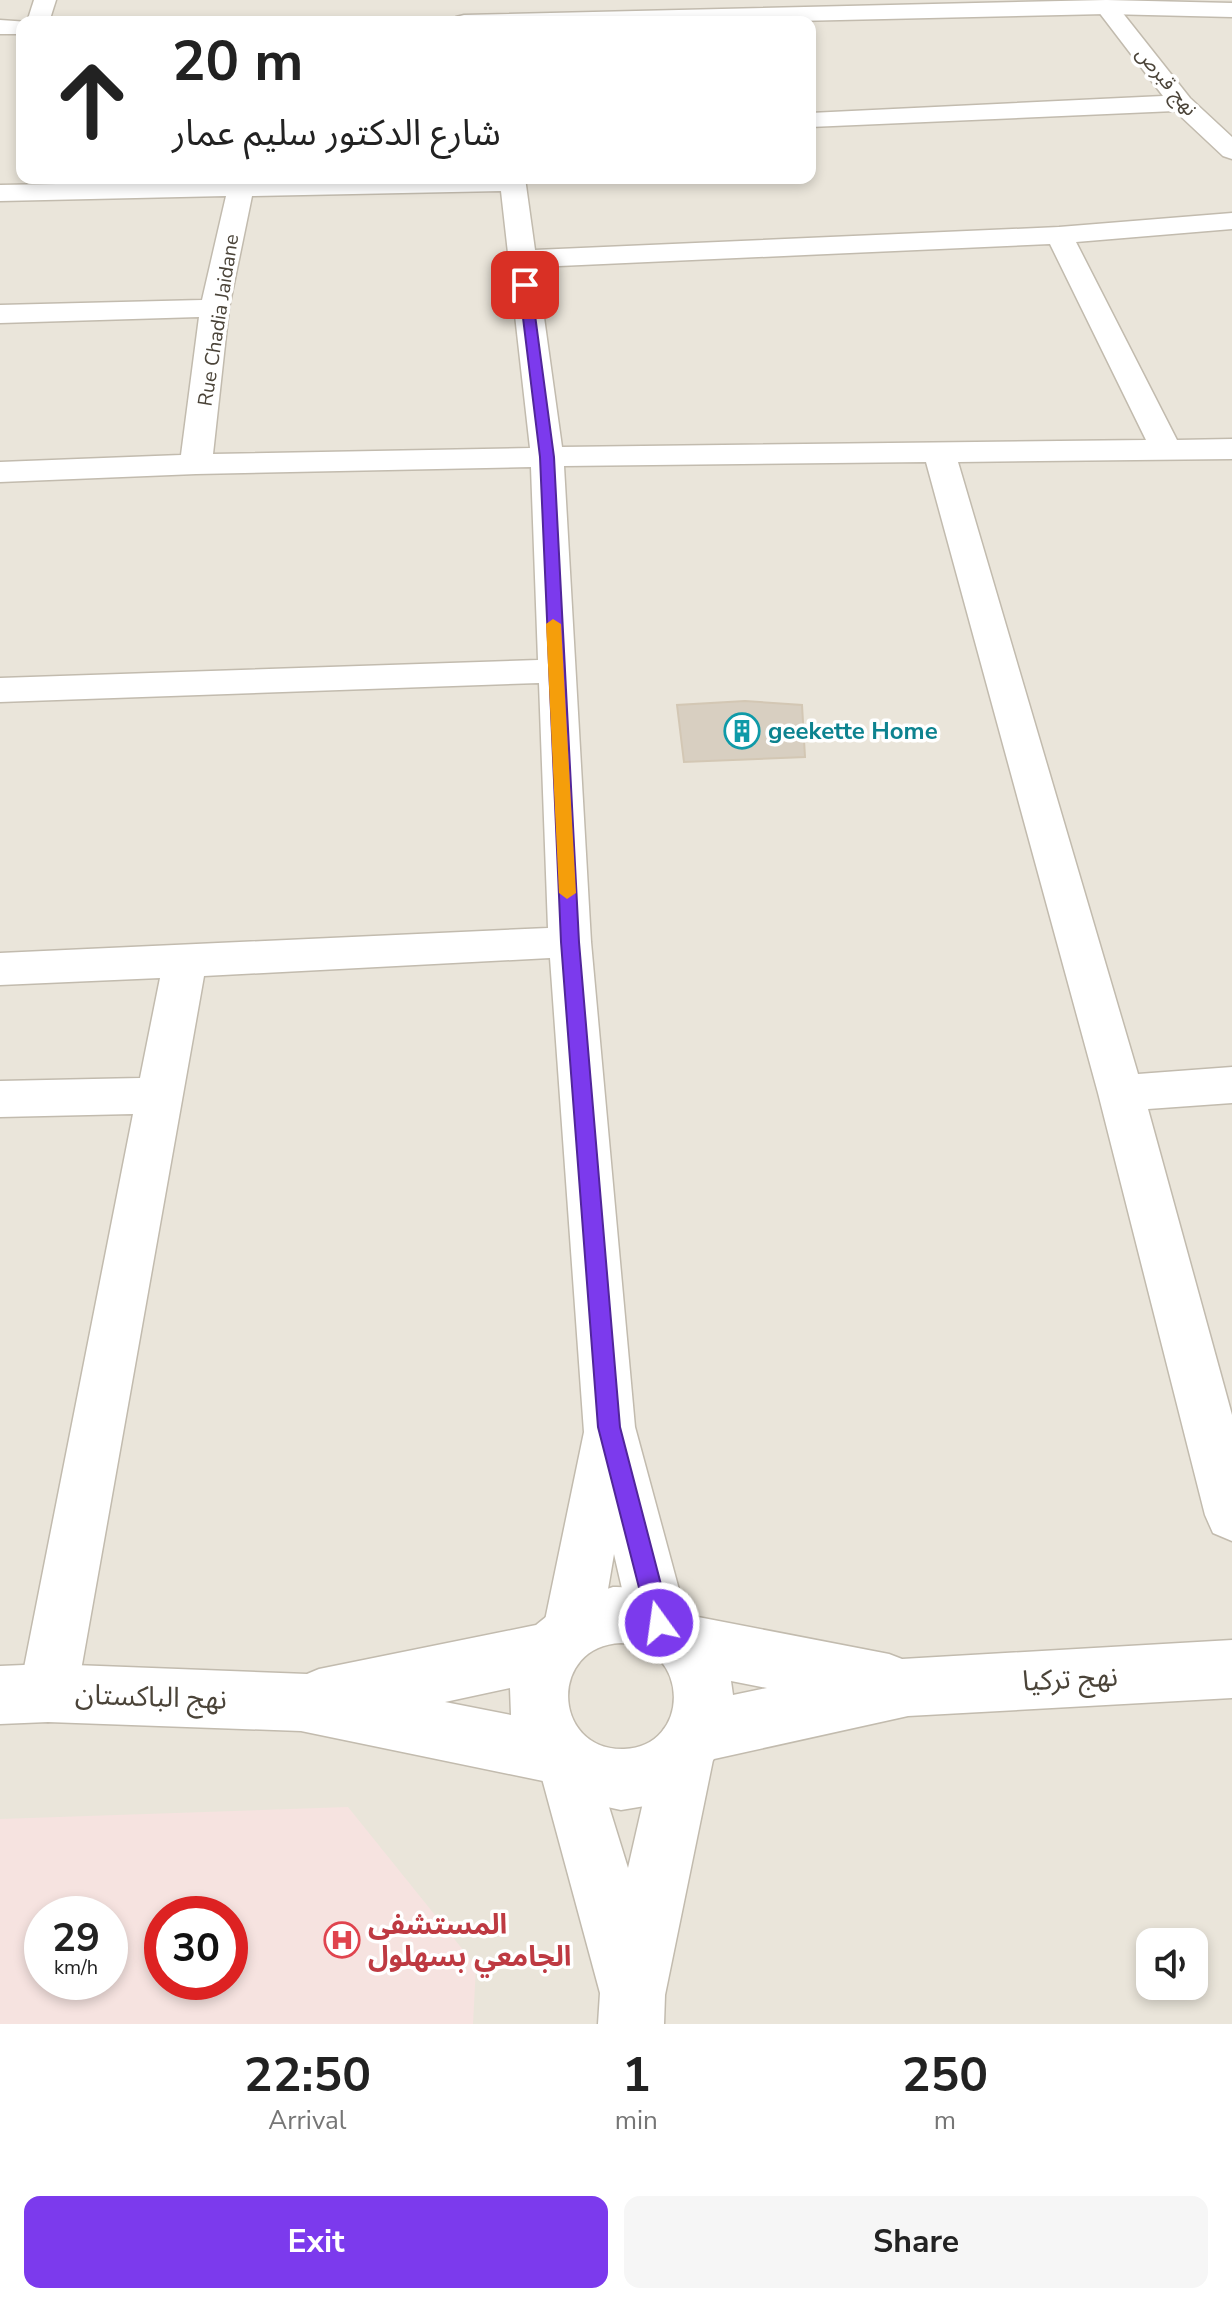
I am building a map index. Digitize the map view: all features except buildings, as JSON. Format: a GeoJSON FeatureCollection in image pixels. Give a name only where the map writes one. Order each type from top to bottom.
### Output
{"type":"FeatureCollection","features":[{"type":"Feature","properties":{"kind":"street"},"geometry":{"type":"LineString","coordinates":[[740,16],[1106,7],[1232,10]]}},
{"type":"Feature","properties":{"kind":"street","name":"نهج قبرص"},"geometry":{"type":"LineString","coordinates":[[1106,7],[1181,103],[1232,151]]}},
{"type":"Feature","properties":{"kind":"street"},"geometry":{"type":"LineString","coordinates":[[816,120],[1181,103]]}},
{"type":"Feature","properties":{"kind":"street"},"geometry":{"type":"LineString","coordinates":[[0,193],[216,184]]}},
{"type":"Feature","properties":{"kind":"street","name":"Rue Chadia Jaidane"},"geometry":{"type":"LineString","coordinates":[[196,464],[215,308],[240,184]]}},
{"type":"Feature","properties":{"kind":"street"},"geometry":{"type":"LineString","coordinates":[[512,184],[547,457],[570,942],[609,1427],[672,1633],[700,1670],[704,1702],[690,1742],[632,2010]]}},
{"type":"Feature","properties":{"kind":"street"},"geometry":{"type":"LineString","coordinates":[[521,259],[1059,235],[1232,221]]}},
{"type":"Feature","properties":{"kind":"street"},"geometry":{"type":"LineString","coordinates":[[1059,235],[1166,449]]}},
{"type":"Feature","properties":{"kind":"street"},"geometry":{"type":"LineString","coordinates":[[0,314],[215,308]]}},
{"type":"Feature","properties":{"kind":"street"},"geometry":{"type":"LineString","coordinates":[[0,472],[196,464],[547,457],[1232,449]]}},
{"type":"Feature","properties":{"kind":"street"},"geometry":{"type":"LineString","coordinates":[[940,454],[1121,1093],[1232,1515]]}},
{"type":"Feature","properties":{"kind":"street"},"geometry":{"type":"LineString","coordinates":[[0,690],[555,671]]}},
{"type":"Feature","properties":{"kind":"street"},"geometry":{"type":"LineString","coordinates":[[0,969],[570,942]]}},
{"type":"Feature","properties":{"kind":"street"},"geometry":{"type":"LineString","coordinates":[[24,1694],[162,1095],[185,961]]}},
{"type":"Feature","properties":{"kind":"street"},"geometry":{"type":"LineString","coordinates":[[1121,1093],[1232,1085]]}},
{"type":"Feature","properties":{"kind":"street"},"geometry":{"type":"LineString","coordinates":[[0,1099],[162,1095]]}},
{"type":"Feature","properties":{"kind":"street"},"geometry":{"type":"LineString","coordinates":[[609,1427],[562,1640],[538,1685],[541,1722],[564,1758],[632,2010]]}},
{"type":"Feature","properties":{"kind":"street"},"geometry":{"type":"LineString","coordinates":[[562,1640],[599,1616],[630,1614],[672,1633]]}},
{"type":"Feature","properties":{"kind":"street","name":"نهج تركيا"},"geometry":{"type":"LineString","coordinates":[[672,1633],[908,1687]]}},
{"type":"Feature","properties":{"kind":"street","name":"نهج الباكستان"},"geometry":{"type":"LineString","coordinates":[[301,1702],[562,1640]]}},
{"type":"Feature","properties":{"kind":"street","name":"نهج تركيا"},"geometry":{"type":"LineString","coordinates":[[690,1742],[908,1687],[1232,1669]]}},
{"type":"Feature","properties":{"kind":"street","name":"نهج الباكستان"},"geometry":{"type":"LineString","coordinates":[[24,1694],[301,1702],[564,1758]]}},
{"type":"Feature","properties":{"kind":"street"},"geometry":{"type":"LineString","coordinates":[[564,1758],[594,1776],[628,1780],[660,1771],[690,1742]]}},
{"type":"Feature","properties":{"kind":"shaded area"},"geometry":{"type":"Polygon","coordinates":[[[0,0],[1232,0],[1232,2024],[0,2024],[0,0]]]}},
{"type":"Feature","properties":{"kind":"shaded area","name":"المستشفى الجامعي بسهلول"},"geometry":{"type":"Polygon","coordinates":[[[348,1807],[476,1966],[473,2024],[0,2024],[0,1819],[348,1807]]]}},
{"type":"Feature","properties":{"kind":"slow traffic"},"geometry":{"type":"LineString","coordinates":[[553,624],[567,893]]}},
{"type":"Feature","properties":{"kind":"place","name":"geekette Home"},"geometry":{"type":"Point","coordinates":[742,731]}},
{"type":"Feature","properties":{"kind":"place","name":"المستشفى الجامعي بسهلول"},"geometry":{"type":"Point","coordinates":[342,1940]}},
{"type":"Feature","properties":{"kind":"route"},"geometry":{"type":"LineString","coordinates":[[525,285],[547,457],[570,942],[609,1427],[659,1623]]}}]}
